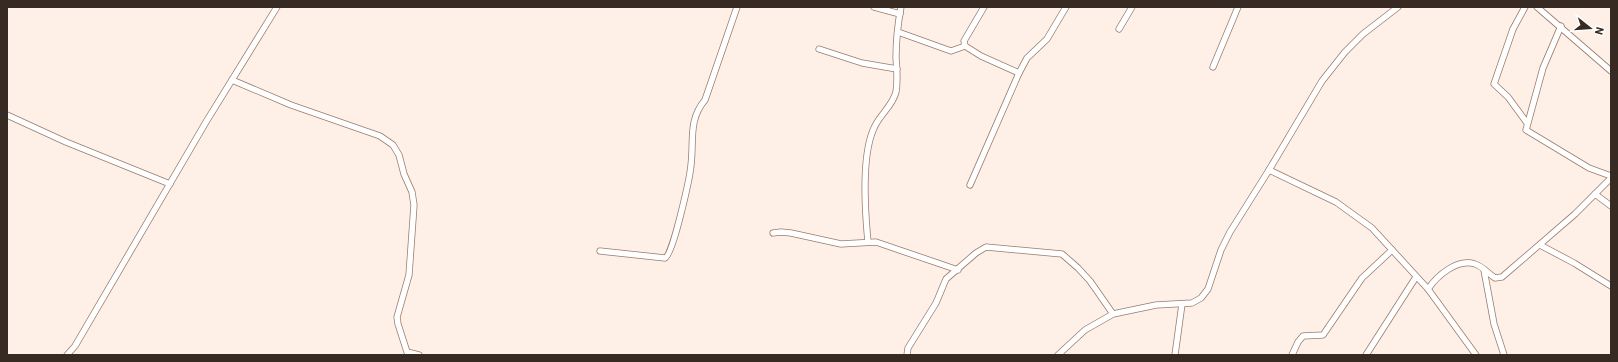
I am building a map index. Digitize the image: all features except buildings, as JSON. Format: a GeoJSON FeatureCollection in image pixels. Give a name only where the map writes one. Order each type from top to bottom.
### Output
{"type":"FeatureCollection","features":[{"type":"Feature","properties":{"kind":"street"},"geometry":{"type":"LineString","coordinates":[[68,355],[75,346],[170,184],[277,7]]}},
{"type":"Feature","properties":{"kind":"street"},"geometry":{"type":"LineString","coordinates":[[600,251],[665,258],[669,255],[677,230],[691,165],[692,139],[698,110],[705,100],[737,7]]}},
{"type":"Feature","properties":{"kind":"street"},"geometry":{"type":"LineString","coordinates":[[874,7],[900,14]]}},
{"type":"Feature","properties":{"kind":"street"},"geometry":{"type":"LineString","coordinates":[[868,242],[864,209],[870,137],[874,126],[891,104],[898,78],[896,45],[901,7]]}},
{"type":"Feature","properties":{"kind":"street"},"geometry":{"type":"LineString","coordinates":[[965,46],[964,41],[984,7]]}},
{"type":"Feature","properties":{"kind":"street"},"geometry":{"type":"LineString","coordinates":[[970,185],[1018,73],[1027,58],[1050,35],[1066,7]]}},
{"type":"Feature","properties":{"kind":"street"},"geometry":{"type":"LineString","coordinates":[[1119,29],[1132,7]]}},
{"type":"Feature","properties":{"kind":"street"},"geometry":{"type":"LineString","coordinates":[[1214,67],[1238,7]]}},
{"type":"Feature","properties":{"kind":"street"},"geometry":{"type":"LineString","coordinates":[[1058,355],[1085,330],[1114,314],[1156,305],[1195,302],[1201,298],[1208,289],[1221,250],[1230,232],[1322,81],[1345,52],[1363,34],[1398,7]]}},
{"type":"Feature","properties":{"kind":"street"},"geometry":{"type":"LineString","coordinates":[[1525,7],[1513,29],[1494,84],[1513,103],[1527,123]]}},
{"type":"Feature","properties":{"kind":"street"},"geometry":{"type":"LineString","coordinates":[[1537,7],[1561,26],[1611,71]]}},
{"type":"Feature","properties":{"kind":"street"},"geometry":{"type":"LineString","coordinates":[[1428,290],[1435,279],[1457,265],[1468,262],[1477,265],[1499,279],[1540,245],[1595,194],[1611,177],[1589,168],[1584,163],[1526,130],[1543,68],[1561,26]]}},
{"type":"Feature","properties":{"kind":"street"},"geometry":{"type":"LineString","coordinates":[[898,32],[951,51],[965,46]]}},
{"type":"Feature","properties":{"kind":"street"},"geometry":{"type":"LineString","coordinates":[[965,46],[981,56],[1018,73]]}},
{"type":"Feature","properties":{"kind":"street"},"geometry":{"type":"LineString","coordinates":[[819,49],[862,63],[897,69]]}},
{"type":"Feature","properties":{"kind":"street"},"geometry":{"type":"LineString","coordinates":[[232,80],[304,110],[380,136],[393,145],[400,155],[404,174],[412,192],[414,205],[409,275],[397,317],[407,352],[419,355]]}},
{"type":"Feature","properties":{"kind":"street"},"geometry":{"type":"LineString","coordinates":[[7,115],[66,142],[170,184]]}},
{"type":"Feature","properties":{"kind":"street"},"geometry":{"type":"LineString","coordinates":[[1269,170],[1336,202],[1372,228],[1428,290],[1476,355]]}},
{"type":"Feature","properties":{"kind":"street"},"geometry":{"type":"LineString","coordinates":[[1595,194],[1611,206]]}},
{"type":"Feature","properties":{"kind":"street"},"geometry":{"type":"LineString","coordinates":[[773,233],[791,233],[841,244],[868,242],[881,243],[958,270]]}},
{"type":"Feature","properties":{"kind":"street"},"geometry":{"type":"LineString","coordinates":[[1540,245],[1574,263],[1611,286]]}},
{"type":"Feature","properties":{"kind":"street"},"geometry":{"type":"LineString","coordinates":[[907,355],[908,348],[936,303],[946,279],[976,253],[986,247],[1057,252],[1067,257],[1078,268],[1114,314]]}},
{"type":"Feature","properties":{"kind":"street"},"geometry":{"type":"LineString","coordinates":[[1292,355],[1298,342],[1303,336],[1323,335],[1362,278],[1392,250]]}},
{"type":"Feature","properties":{"kind":"street"},"geometry":{"type":"LineString","coordinates":[[1484,270],[1494,324],[1504,355]]}},
{"type":"Feature","properties":{"kind":"street"},"geometry":{"type":"LineString","coordinates":[[1366,355],[1416,277]]}},
{"type":"Feature","properties":{"kind":"street"},"geometry":{"type":"LineString","coordinates":[[1175,355],[1182,304]]}}]}
